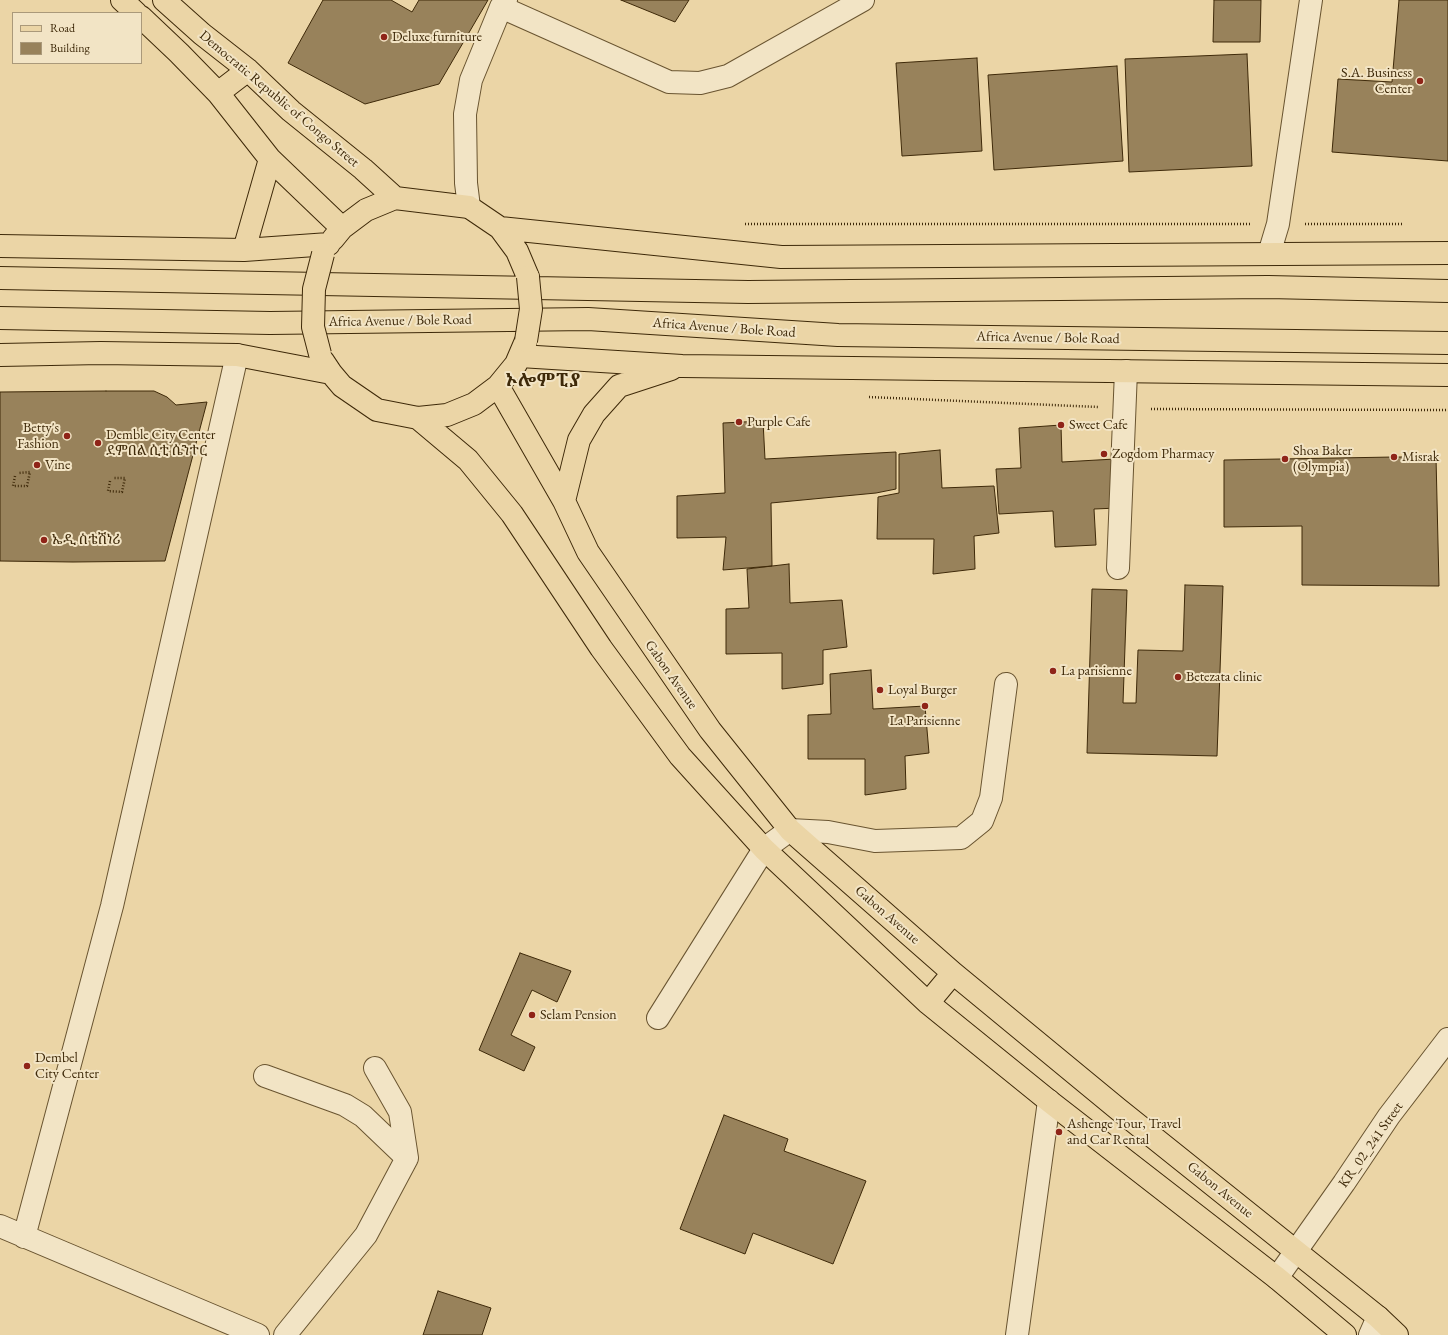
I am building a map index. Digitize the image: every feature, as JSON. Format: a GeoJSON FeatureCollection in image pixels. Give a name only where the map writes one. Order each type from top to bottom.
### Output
{"type":"FeatureCollection","features":[{"type":"Feature","properties":{"kind":"main road"},"geometry":{"type":"LineString","coordinates":[[122,0],[135,12]]}},
{"type":"Feature","properties":{"kind":"main road","name":"Democratic Republic of Congo Street"},"geometry":{"type":"LineString","coordinates":[[164,0],[202,34],[248,70],[291,111],[363,169],[395,198]]}},
{"type":"Feature","properties":{"kind":"main road","name":"Democratic Republic of Congo Street"},"geometry":{"type":"LineString","coordinates":[[142,18],[218,93],[270,159],[331,242]]}},
{"type":"Feature","properties":{"kind":"main road"},"geometry":{"type":"LineString","coordinates":[[218,93],[248,70]]}},
{"type":"Feature","properties":{"kind":"main road"},"geometry":{"type":"LineString","coordinates":[[244,250],[270,159]]}},
{"type":"Feature","properties":{"kind":"main road"},"geometry":{"type":"LineString","coordinates":[[395,198],[470,207],[500,228],[517,251],[528,277],[531,309],[520,353],[498,386],[474,404],[447,415],[418,418],[377,410],[336,379],[320,354],[313,327],[314,289],[331,242],[366,210],[395,198]]}},
{"type":"Feature","properties":{"kind":"main road"},"geometry":{"type":"LineString","coordinates":[[500,228],[781,257],[1448,253]]}},
{"type":"Feature","properties":{"kind":"main road"},"geometry":{"type":"LineString","coordinates":[[0,246],[244,250],[331,242]]}},
{"type":"Feature","properties":{"kind":"main road"},"geometry":{"type":"LineString","coordinates":[[0,278],[748,292],[1260,288],[1448,291]]}},
{"type":"Feature","properties":{"kind":"main road","name":"Africa Avenue / Bole Road"},"geometry":{"type":"LineString","coordinates":[[0,318],[270,323],[588,319],[838,335],[1448,343]]}},
{"type":"Feature","properties":{"kind":"main road"},"geometry":{"type":"LineString","coordinates":[[0,356],[101,353],[237,356],[336,379]]}},
{"type":"Feature","properties":{"kind":"main road"},"geometry":{"type":"LineString","coordinates":[[520,353],[682,366],[1448,375]]}},
{"type":"Feature","properties":{"kind":"main road"},"geometry":{"type":"LineString","coordinates":[[564,501],[579,440],[594,414],[619,386],[682,366]]}},
{"type":"Feature","properties":{"kind":"main road","name":"Gabon Avenue"},"geometry":{"type":"LineString","coordinates":[[498,386],[564,501],[588,552],[629,614],[710,730],[790,830],[953,973],[1118,1109],[1296,1251],[1374,1326],[1397,1335]]}},
{"type":"Feature","properties":{"kind":"main road"},"geometry":{"type":"LineString","coordinates":[[418,418],[468,460],[512,514],[601,648],[680,756],[764,849],[928,1003],[1049,1101],[1277,1278],[1345,1335]]}},
{"type":"Feature","properties":{"kind":"main road"},"geometry":{"type":"LineString","coordinates":[[928,1003],[953,973]]}},
{"type":"Feature","properties":{"kind":"street"},"geometry":{"type":"LineString","coordinates":[[470,207],[466,183],[465,114],[471,80],[503,4],[669,82],[700,83],[728,76],[863,0]]}},
{"type":"Feature","properties":{"kind":"street"},"geometry":{"type":"LineString","coordinates":[[1269,254],[1278,224],[1311,0]]}},
{"type":"Feature","properties":{"kind":"street"},"geometry":{"type":"LineString","coordinates":[[24,1237],[112,906],[237,356]]}},
{"type":"Feature","properties":{"kind":"street"},"geometry":{"type":"LineString","coordinates":[[1118,568],[1126,371]]}},
{"type":"Feature","properties":{"kind":"street"},"geometry":{"type":"LineString","coordinates":[[658,1018],[764,849],[790,830],[828,832],[875,840],[961,838],[982,821],[992,798],[1006,684]]}},
{"type":"Feature","properties":{"kind":"street","name":"KR_02_241 Street"},"geometry":{"type":"LineString","coordinates":[[1277,1278],[1344,1184],[1389,1116],[1448,1039]]}},
{"type":"Feature","properties":{"kind":"street"},"geometry":{"type":"LineString","coordinates":[[285,1335],[366,1234],[407,1158],[400,1112],[375,1068]]}},
{"type":"Feature","properties":{"kind":"street"},"geometry":{"type":"LineString","coordinates":[[265,1076],[345,1105],[363,1116],[407,1158]]}},
{"type":"Feature","properties":{"kind":"street"},"geometry":{"type":"LineString","coordinates":[[1017,1335],[1049,1101]]}},
{"type":"Feature","properties":{"kind":"street"},"geometry":{"type":"LineString","coordinates":[[0,1226],[258,1335]]}},
{"type":"Feature","properties":{"kind":"path"},"geometry":{"type":"LineString","coordinates":[[744,224],[1409,224]]}},
{"type":"Feature","properties":{"kind":"path"},"geometry":{"type":"LineString","coordinates":[[863,397],[1124,408],[1448,410]]}},
{"type":"Feature","properties":{"kind":"path"},"geometry":{"type":"LineString","coordinates":[[15,476],[13,486],[27,486],[30,472],[19,473]]}},
{"type":"Feature","properties":{"kind":"path"},"geometry":{"type":"LineString","coordinates":[[110,481],[108,491],[122,492],[125,478],[114,478]]}},
{"type":"Feature","properties":{"kind":"building","name":"Deluxe furniture"},"geometry":{"type":"Polygon","coordinates":[[[323,0],[391,0],[412,12],[419,0],[488,0],[439,84],[365,104],[288,63],[323,0]]]}},
{"type":"Feature","properties":{"kind":"building"},"geometry":{"type":"Polygon","coordinates":[[[621,0],[689,0],[675,22],[621,0]]]}},
{"type":"Feature","properties":{"kind":"building"},"geometry":{"type":"Polygon","coordinates":[[[1214,0],[1261,0],[1260,42],[1213,42],[1214,0]]]}},
{"type":"Feature","properties":{"kind":"building","name":"S.A. Business Center"},"geometry":{"type":"Polygon","coordinates":[[[1399,0],[1448,0],[1448,161],[1332,152],[1338,79],[1392,82],[1399,0]]]}},
{"type":"Feature","properties":{"kind":"building"},"geometry":{"type":"Polygon","coordinates":[[[1247,54],[1252,166],[1129,172],[1125,59],[1247,54]]]}},
{"type":"Feature","properties":{"kind":"building"},"geometry":{"type":"Polygon","coordinates":[[[977,58],[982,151],[902,156],[896,63],[977,58]]]}},
{"type":"Feature","properties":{"kind":"building"},"geometry":{"type":"Polygon","coordinates":[[[1117,66],[1123,161],[994,170],[988,75],[1117,66]]]}},
{"type":"Feature","properties":{"kind":"building","name":"Demble City Center ደምበል ሲቲ ሴንተር"},"geometry":{"type":"Polygon","coordinates":[[[154,391],[167,397],[176,405],[207,402],[165,561],[0,561],[0,392],[154,391]]]}},
{"type":"Feature","properties":{"kind":"building"},"geometry":{"type":"Polygon","coordinates":[[[763,421],[765,459],[896,452],[896,489],[876,493],[771,503],[772,566],[723,570],[726,537],[677,538],[677,496],[725,493],[723,423],[763,421]]]}},
{"type":"Feature","properties":{"kind":"building"},"geometry":{"type":"Polygon","coordinates":[[[1061,425],[1062,462],[1115,459],[1118,508],[1094,509],[1096,545],[1055,547],[1053,511],[999,514],[996,469],[1021,468],[1019,428],[1061,425]]]}},
{"type":"Feature","properties":{"kind":"building"},"geometry":{"type":"Polygon","coordinates":[[[940,450],[942,488],[994,486],[999,533],[974,536],[975,569],[933,574],[934,539],[877,539],[878,497],[899,493],[899,454],[940,450]]]}},
{"type":"Feature","properties":{"kind":"building"},"geometry":{"type":"Polygon","coordinates":[[[1436,457],[1439,586],[1302,585],[1302,526],[1224,527],[1224,460],[1436,457]]]}},
{"type":"Feature","properties":{"kind":"building"},"geometry":{"type":"Polygon","coordinates":[[[789,564],[790,603],[842,600],[847,647],[823,650],[823,684],[782,689],[782,653],[726,654],[726,609],[749,608],[747,569],[789,564]]]}},
{"type":"Feature","properties":{"kind":"building","name":"Betezata clinic"},"geometry":{"type":"Polygon","coordinates":[[[1185,585],[1223,586],[1217,756],[1087,753],[1092,589],[1127,590],[1123,703],[1136,703],[1138,650],[1183,651],[1185,585]]]}},
{"type":"Feature","properties":{"kind":"building"},"geometry":{"type":"Polygon","coordinates":[[[871,670],[873,709],[925,706],[929,753],[905,756],[906,789],[865,795],[865,759],[808,759],[808,715],[831,714],[830,674],[871,670]]]}},
{"type":"Feature","properties":{"kind":"building"},"geometry":{"type":"Polygon","coordinates":[[[520,953],[571,971],[557,1002],[532,990],[511,1035],[535,1047],[524,1071],[479,1050],[520,953]]]}},
{"type":"Feature","properties":{"kind":"building"},"geometry":{"type":"Polygon","coordinates":[[[724,1115],[788,1139],[784,1151],[866,1181],[833,1264],[753,1233],[745,1254],[680,1229],[724,1115]]]}},
{"type":"Feature","properties":{"kind":"building"},"geometry":{"type":"Polygon","coordinates":[[[438,1291],[491,1308],[482,1335],[423,1335],[438,1291]]]}},
{"type":"Feature","properties":{"kind":"place","name":"Deluxe furniture"},"geometry":{"type":"Point","coordinates":[384,37]}},
{"type":"Feature","properties":{"kind":"place","name":"S.A. Business Center"},"geometry":{"type":"Point","coordinates":[1420,81]}},
{"type":"Feature","properties":{"kind":"place","name":"Purple Cafe"},"geometry":{"type":"Point","coordinates":[739,422]}},
{"type":"Feature","properties":{"kind":"place","name":"Sweet Cafe"},"geometry":{"type":"Point","coordinates":[1061,425]}},
{"type":"Feature","properties":{"kind":"place","name":"Betty's Fashion"},"geometry":{"type":"Point","coordinates":[67,436]}},
{"type":"Feature","properties":{"kind":"place","name":"Demble City Center ደምበል ሲቲ ሴንተር"},"geometry":{"type":"Point","coordinates":[98,443]}},
{"type":"Feature","properties":{"kind":"place","name":"Zogdom Pharmacy"},"geometry":{"type":"Point","coordinates":[1104,454]}},
{"type":"Feature","properties":{"kind":"place","name":"Misrak"},"geometry":{"type":"Point","coordinates":[1394,457]}},
{"type":"Feature","properties":{"kind":"place","name":"Shoa Baker (Olympia)"},"geometry":{"type":"Point","coordinates":[1285,459]}},
{"type":"Feature","properties":{"kind":"place","name":"Vine"},"geometry":{"type":"Point","coordinates":[37,465]}},
{"type":"Feature","properties":{"kind":"place","name":"ኤዲ ስቴሽነሪ"},"geometry":{"type":"Point","coordinates":[44,540]}},
{"type":"Feature","properties":{"kind":"place","name":"La parisienne"},"geometry":{"type":"Point","coordinates":[1053,671]}},
{"type":"Feature","properties":{"kind":"place","name":"Betezata clinic"},"geometry":{"type":"Point","coordinates":[1178,677]}},
{"type":"Feature","properties":{"kind":"place","name":"Loyal Burger"},"geometry":{"type":"Point","coordinates":[880,690]}},
{"type":"Feature","properties":{"kind":"place","name":"La Parisienne"},"geometry":{"type":"Point","coordinates":[925,706]}},
{"type":"Feature","properties":{"kind":"place","name":"Selam Pension"},"geometry":{"type":"Point","coordinates":[532,1015]}},
{"type":"Feature","properties":{"kind":"place","name":"Dembel City Center"},"geometry":{"type":"Point","coordinates":[27,1066]}},
{"type":"Feature","properties":{"kind":"place","name":"Ashenge Tour, Travel and Car Rental"},"geometry":{"type":"Point","coordinates":[1059,1132]}},
{"type":"Feature","properties":{"kind":"district","name":"ኦሎምፒያ"},"geometry":{"type":"Point","coordinates":[543,381]}}]}
